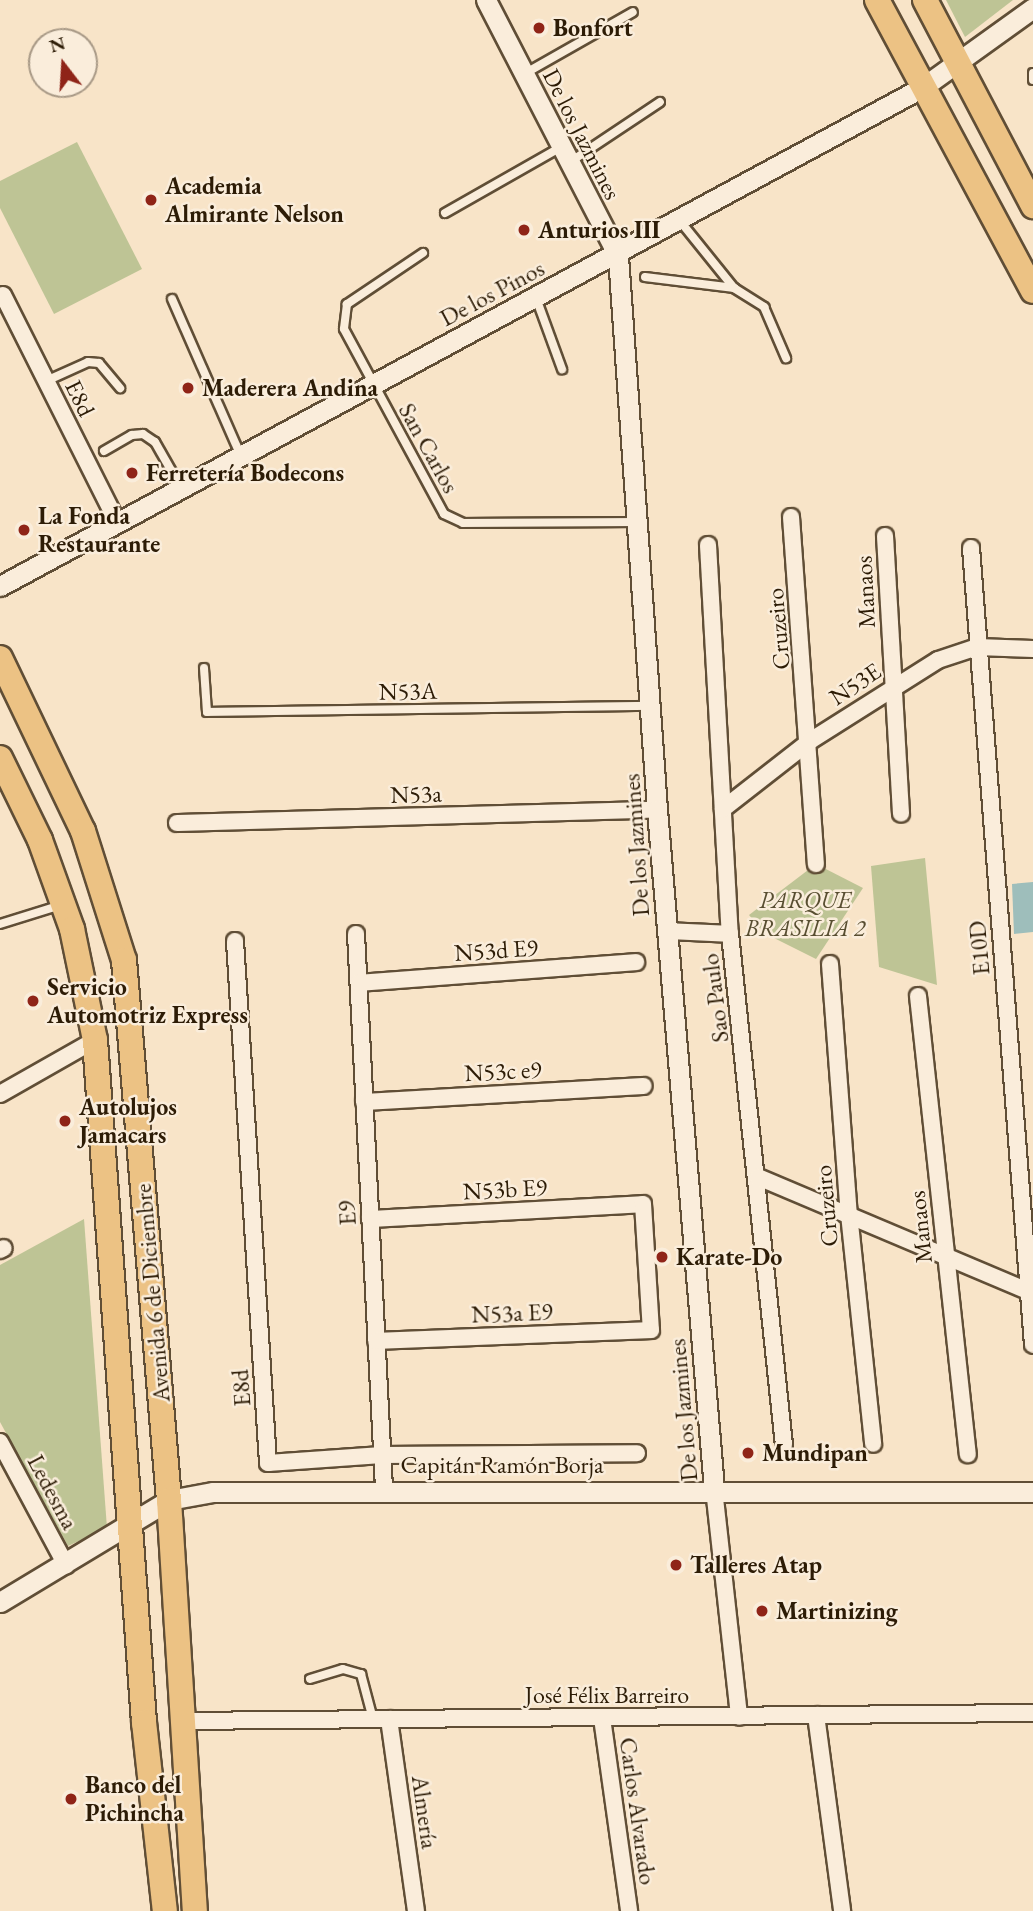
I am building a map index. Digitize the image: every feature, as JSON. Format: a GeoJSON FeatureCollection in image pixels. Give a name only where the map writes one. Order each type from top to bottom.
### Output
{"type":"FeatureCollection","features":[{"type":"Feature","properties":{"kind":"main road"},"geometry":{"type":"LineString","coordinates":[[877,0],[1033,291]]}},
{"type":"Feature","properties":{"kind":"main road"},"geometry":{"type":"LineString","coordinates":[[925,0],[1033,206]]}},
{"type":"Feature","properties":{"kind":"main road","name":"Avenida 6 de Diciembre"},"geometry":{"type":"LineString","coordinates":[[0,658],[83,831],[124,960],[169,1500],[195,1911]]}},
{"type":"Feature","properties":{"kind":"main road","name":"Avenida 6 de Diciembre"},"geometry":{"type":"LineString","coordinates":[[0,758],[40,840],[63,904],[81,964],[95,1040],[145,1722],[165,1911]]}},
{"type":"Feature","properties":{"kind":"street","name":"De los Jazmines"},"geometry":{"type":"LineString","coordinates":[[486,0],[618,256],[667,931],[714,1489],[739,1717]]}},
{"type":"Feature","properties":{"kind":"street","name":"De los Pinos"},"geometry":{"type":"LineString","coordinates":[[0,586],[116,520],[618,256],[923,87],[1033,8]]}},
{"type":"Feature","properties":{"kind":"street","name":"E8d"},"geometry":{"type":"LineString","coordinates":[[3,295],[116,520]]}},
{"type":"Feature","properties":{"kind":"street","name":"Cruzeiro"},"geometry":{"type":"LineString","coordinates":[[791,517],[810,741],[816,864]]}},
{"type":"Feature","properties":{"kind":"street","name":"Manaos"},"geometry":{"type":"LineString","coordinates":[[885,536],[901,814]]}},
{"type":"Feature","properties":{"kind":"street","name":"Sao Paulo"},"geometry":{"type":"LineString","coordinates":[[708,545],[730,934],[758,1177],[784,1445]]}},
{"type":"Feature","properties":{"kind":"street","name":"E10D"},"geometry":{"type":"LineString","coordinates":[[971,548],[1033,1345]]}},
{"type":"Feature","properties":{"kind":"street","name":"N53E"},"geometry":{"type":"LineString","coordinates":[[723,809],[810,741],[893,685],[938,660],[977,647],[1033,649]]}},
{"type":"Feature","properties":{"kind":"street","name":"N53a"},"geometry":{"type":"LineString","coordinates":[[177,823],[657,810]]}},
{"type":"Feature","properties":{"kind":"street"},"geometry":{"type":"LineString","coordinates":[[667,931],[730,934]]}},
{"type":"Feature","properties":{"kind":"street","name":"E9"},"geometry":{"type":"LineString","coordinates":[[356,934],[384,1489]]}},
{"type":"Feature","properties":{"kind":"street","name":"E8d"},"geometry":{"type":"LineString","coordinates":[[235,941],[268,1463],[382,1455],[637,1453]]}},
{"type":"Feature","properties":{"kind":"street","name":"N53d E9"},"geometry":{"type":"LineString","coordinates":[[359,983],[636,962]]}},
{"type":"Feature","properties":{"kind":"street","name":"Cruzeiro"},"geometry":{"type":"LineString","coordinates":[[830,964],[849,1214],[873,1444]]}},
{"type":"Feature","properties":{"kind":"street","name":"Manaos"},"geometry":{"type":"LineString","coordinates":[[918,996],[968,1454]]}},
{"type":"Feature","properties":{"kind":"street"},"geometry":{"type":"LineString","coordinates":[[0,1094],[95,1040]]}},
{"type":"Feature","properties":{"kind":"street","name":"N53c e9"},"geometry":{"type":"LineString","coordinates":[[364,1102],[644,1086]]}},
{"type":"Feature","properties":{"kind":"street"},"geometry":{"type":"LineString","coordinates":[[758,1177],[1031,1293]]}},
{"type":"Feature","properties":{"kind":"street","name":"N53b E9"},"geometry":{"type":"LineString","coordinates":[[370,1219],[643,1204],[650,1330]]}},
{"type":"Feature","properties":{"kind":"street","name":"N53a E9"},"geometry":{"type":"LineString","coordinates":[[376,1341],[650,1330]]}},
{"type":"Feature","properties":{"kind":"street","name":"Ledesma"},"geometry":{"type":"LineString","coordinates":[[0,1441],[66,1565]]}},
{"type":"Feature","properties":{"kind":"street","name":"Capitán Ramón Borja"},"geometry":{"type":"LineString","coordinates":[[0,1602],[66,1565],[169,1500],[214,1492],[714,1489],[1033,1492]]}},
{"type":"Feature","properties":{"kind":"street"},"geometry":{"type":"LineString","coordinates":[[816,1715],[842,1911]]}},
{"type":"Feature","properties":{"kind":"street","name":"José Félix Barreiro"},"geometry":{"type":"LineString","coordinates":[[181,1721],[816,1715],[1032,1718]]}},
{"type":"Feature","properties":{"kind":"street","name":"Carlos Alvarado"},"geometry":{"type":"LineString","coordinates":[[602,1718],[629,1911]]}},
{"type":"Feature","properties":{"kind":"street","name":"Almería"},"geometry":{"type":"LineString","coordinates":[[381,1719],[416,1911]]}},
{"type":"Feature","properties":{"kind":"lane"},"geometry":{"type":"LineString","coordinates":[[524,74],[633,12]]}},
{"type":"Feature","properties":{"kind":"lane"},"geometry":{"type":"LineString","coordinates":[[1033,73],[1033,80]]}},
{"type":"Feature","properties":{"kind":"lane"},"geometry":{"type":"LineString","coordinates":[[445,213],[566,155],[660,102]]}},
{"type":"Feature","properties":{"kind":"lane"},"geometry":{"type":"LineString","coordinates":[[680,221],[734,288],[764,307],[786,358]]}},
{"type":"Feature","properties":{"kind":"lane","name":"San Carlos"},"geometry":{"type":"LineString","coordinates":[[423,253],[347,304],[344,329],[444,514],[452,521],[638,522]]}},
{"type":"Feature","properties":{"kind":"lane"},"geometry":{"type":"LineString","coordinates":[[645,278],[734,288]]}},
{"type":"Feature","properties":{"kind":"lane"},"geometry":{"type":"LineString","coordinates":[[536,298],[562,369]]}},
{"type":"Feature","properties":{"kind":"lane"},"geometry":{"type":"LineString","coordinates":[[172,299],[240,454]]}},
{"type":"Feature","properties":{"kind":"lane"},"geometry":{"type":"LineString","coordinates":[[46,381],[88,362],[99,363],[121,388]]}},
{"type":"Feature","properties":{"kind":"lane"},"geometry":{"type":"LineString","coordinates":[[104,451],[132,435],[143,434],[155,442],[180,486]]}},
{"type":"Feature","properties":{"kind":"lane","name":"N53A"},"geometry":{"type":"LineString","coordinates":[[204,668],[208,712],[652,706]]}},
{"type":"Feature","properties":{"kind":"lane"},"geometry":{"type":"LineString","coordinates":[[0,924],[63,904]]}},
{"type":"Feature","properties":{"kind":"lane"},"geometry":{"type":"LineString","coordinates":[[310,1679],[343,1669],[361,1674],[381,1719]]}},
{"type":"Feature","properties":{"kind":"green space"},"geometry":{"type":"Polygon","coordinates":[[[946,0],[1013,0],[965,37],[946,0]]]}},
{"type":"Feature","properties":{"kind":"green space"},"geometry":{"type":"Polygon","coordinates":[[[77,142],[142,269],[54,314],[0,208],[0,181],[77,142]]]}},
{"type":"Feature","properties":{"kind":"green space"},"geometry":{"type":"Polygon","coordinates":[[[925,858],[937,985],[879,967],[871,866],[925,858]]]}},
{"type":"Feature","properties":{"kind":"green space","name":"PARQUE BRASILIA 2"},"geometry":{"type":"Polygon","coordinates":[[[816,864],[863,888],[816,959],[764,933],[749,915],[816,864]]]}},
{"type":"Feature","properties":{"kind":"green space"},"geometry":{"type":"Polygon","coordinates":[[[84,1219],[107,1528],[68,1546],[0,1422],[0,1265],[84,1219]]]}},
{"type":"Feature","properties":{"kind":"water"},"geometry":{"type":"Polygon","coordinates":[[[1033,882],[1033,932],[1014,934],[1012,884],[1033,882]]]}},
{"type":"Feature","properties":{"kind":"place","name":"Bonfort"},"geometry":{"type":"Point","coordinates":[539,28]}},
{"type":"Feature","properties":{"kind":"place","name":"Academia Almirante Nelson"},"geometry":{"type":"Point","coordinates":[151,200]}},
{"type":"Feature","properties":{"kind":"place","name":"Anturios III"},"geometry":{"type":"Point","coordinates":[524,230]}},
{"type":"Feature","properties":{"kind":"place","name":"Maderera Andina"},"geometry":{"type":"Point","coordinates":[188,388]}},
{"type":"Feature","properties":{"kind":"place","name":"Ferretería Bodecons"},"geometry":{"type":"Point","coordinates":[132,473]}},
{"type":"Feature","properties":{"kind":"place","name":"La Fonda Restaurante"},"geometry":{"type":"Point","coordinates":[24,530]}},
{"type":"Feature","properties":{"kind":"place","name":"Servicio Automotriz Express"},"geometry":{"type":"Point","coordinates":[33,1001]}},
{"type":"Feature","properties":{"kind":"place","name":"Autolujos Jamacars"},"geometry":{"type":"Point","coordinates":[65,1121]}},
{"type":"Feature","properties":{"kind":"place","name":"Karate-Do"},"geometry":{"type":"Point","coordinates":[662,1257]}},
{"type":"Feature","properties":{"kind":"place","name":"Mundipan"},"geometry":{"type":"Point","coordinates":[748,1453]}},
{"type":"Feature","properties":{"kind":"place","name":"Talleres Atap"},"geometry":{"type":"Point","coordinates":[676,1565]}},
{"type":"Feature","properties":{"kind":"place","name":"Martinizing"},"geometry":{"type":"Point","coordinates":[762,1611]}},
{"type":"Feature","properties":{"kind":"place","name":"Banco del Pichincha"},"geometry":{"type":"Point","coordinates":[71,1799]}}]}
